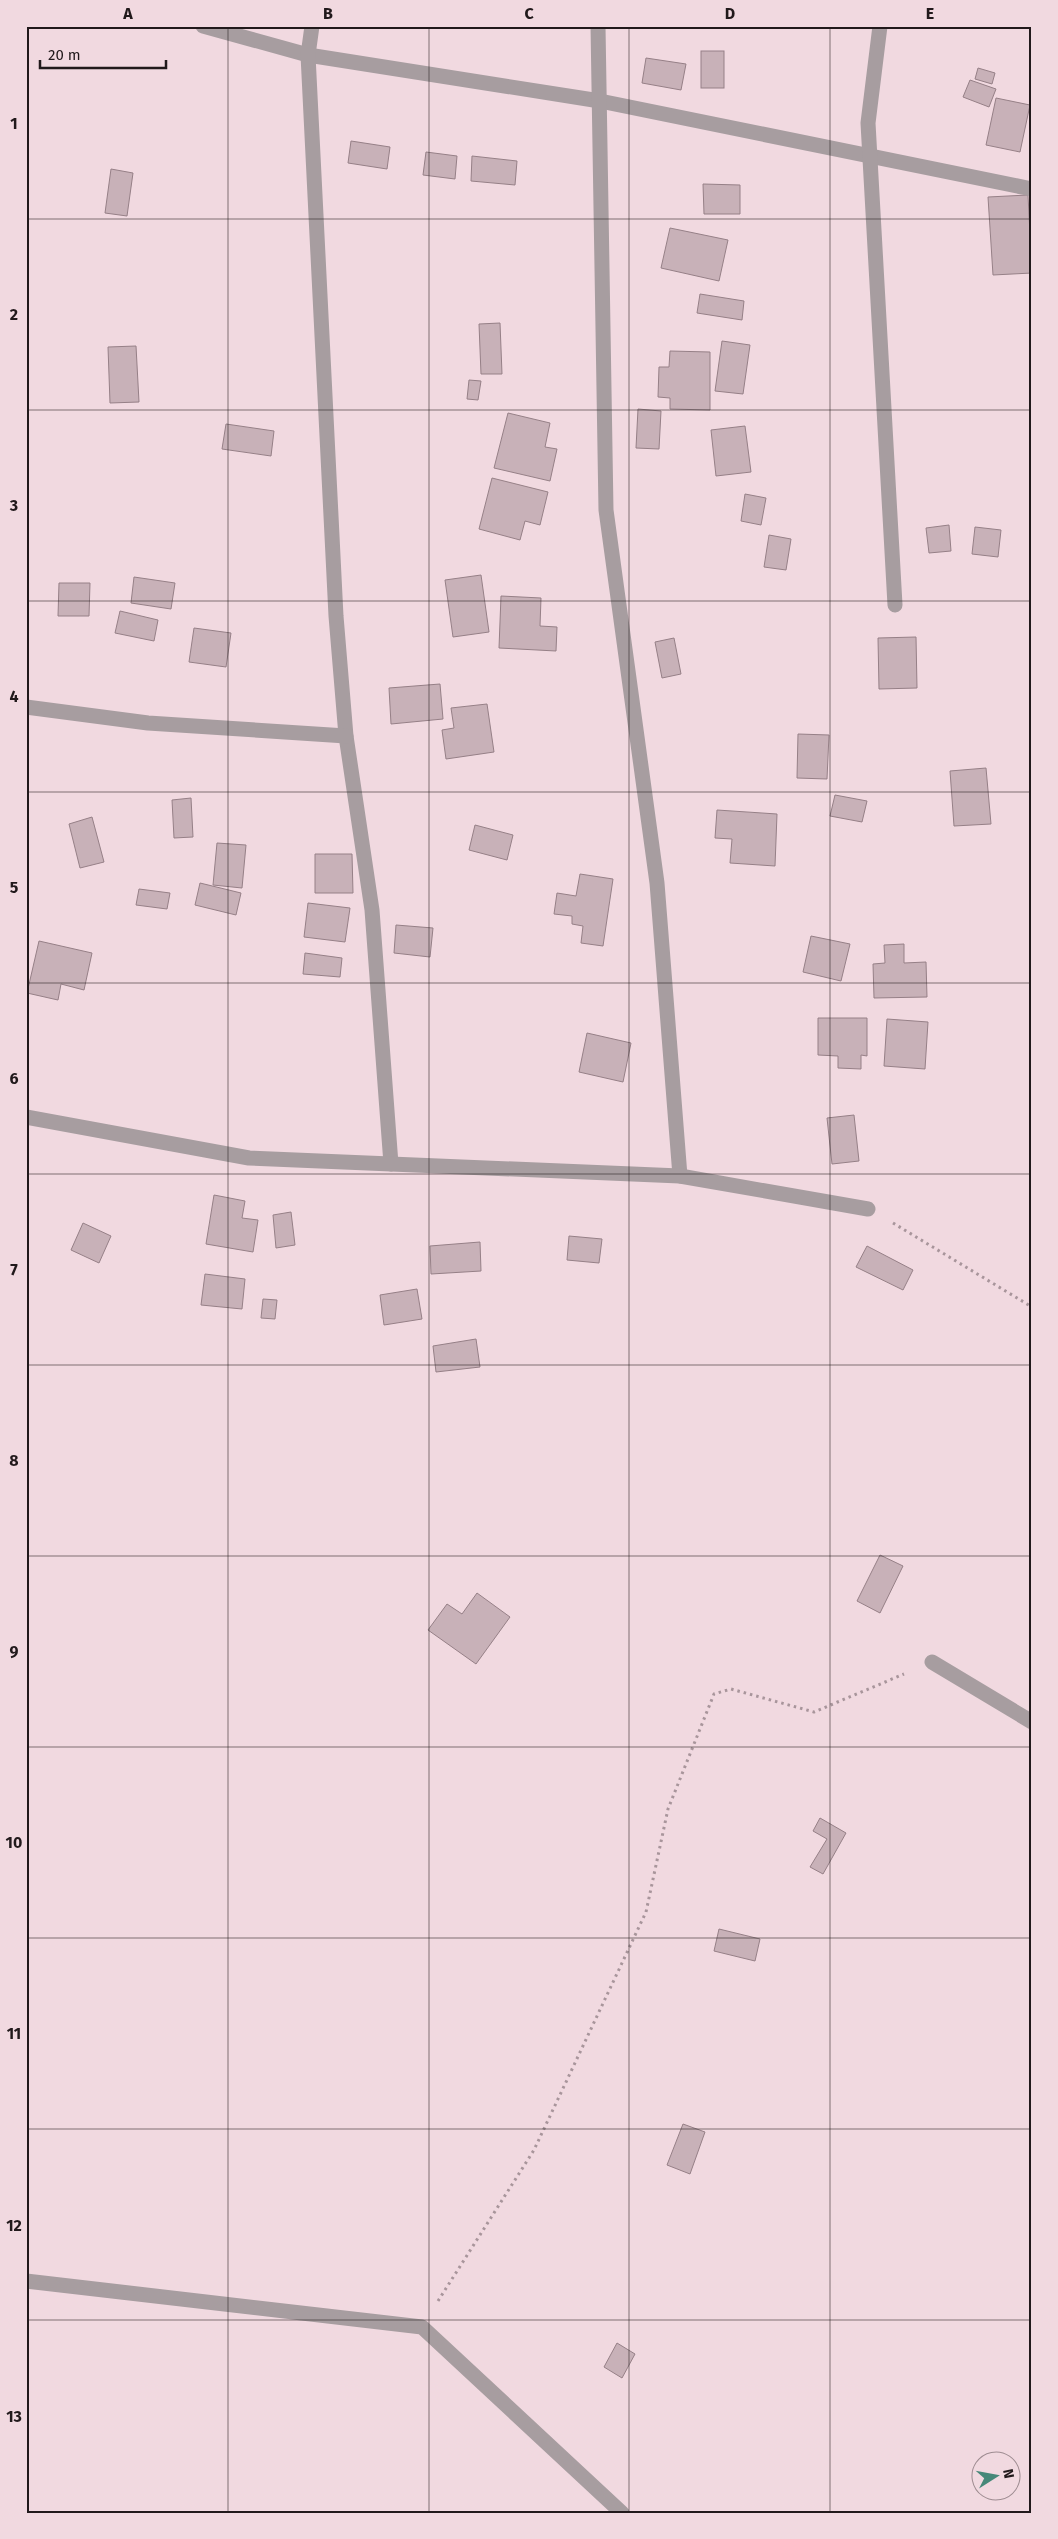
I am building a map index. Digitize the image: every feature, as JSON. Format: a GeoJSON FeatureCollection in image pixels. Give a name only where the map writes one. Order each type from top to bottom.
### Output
{"type":"FeatureCollection","features":[{"type":"Feature","properties":{"kind":"street"},"geometry":{"type":"LineString","coordinates":[[203,26],[308,55],[600,101],[870,158],[1032,189]]}},
{"type":"Feature","properties":{"kind":"street"},"geometry":{"type":"LineString","coordinates":[[312,26],[308,55],[336,616],[346,736],[372,910],[391,1164]]}},
{"type":"Feature","properties":{"kind":"street"},"geometry":{"type":"LineString","coordinates":[[598,26],[606,510],[657,883],[680,1176]]}},
{"type":"Feature","properties":{"kind":"street"},"geometry":{"type":"LineString","coordinates":[[880,26],[868,123],[895,605]]}},
{"type":"Feature","properties":{"kind":"street"},"geometry":{"type":"LineString","coordinates":[[26,707],[148,723],[346,736]]}},
{"type":"Feature","properties":{"kind":"street"},"geometry":{"type":"LineString","coordinates":[[26,1117],[249,1158],[680,1176],[868,1209]]}},
{"type":"Feature","properties":{"kind":"street"},"geometry":{"type":"LineString","coordinates":[[932,1662],[1032,1722]]}},
{"type":"Feature","properties":{"kind":"street"},"geometry":{"type":"LineString","coordinates":[[26,2282],[422,2327],[622,2513]]}},
{"type":"Feature","properties":{"kind":"path"},"geometry":{"type":"LineString","coordinates":[[868,1209],[1032,1307]]}},
{"type":"Feature","properties":{"kind":"path"},"geometry":{"type":"LineString","coordinates":[[422,2327],[534,2150],[646,1912],[668,1809],[714,1694],[731,1689],[814,1712],[932,1662]]}},
{"type":"Feature","properties":{"kind":"building"},"geometry":{"type":"Polygon","coordinates":[[[701,51],[724,51],[724,88],[701,88],[701,51]]]}},
{"type":"Feature","properties":{"kind":"building"},"geometry":{"type":"Polygon","coordinates":[[[646,58],[686,64],[681,90],[642,83],[646,58]]]}},
{"type":"Feature","properties":{"kind":"building"},"geometry":{"type":"Polygon","coordinates":[[[978,68],[995,73],[992,84],[975,79],[978,68]]]}},
{"type":"Feature","properties":{"kind":"building"},"geometry":{"type":"Polygon","coordinates":[[[970,80],[996,89],[989,107],[963,97],[970,80]]]}},
{"type":"Feature","properties":{"kind":"building"},"geometry":{"type":"Polygon","coordinates":[[[996,98],[1030,105],[1020,152],[986,145],[996,98]]]}},
{"type":"Feature","properties":{"kind":"building"},"geometry":{"type":"Polygon","coordinates":[[[351,141],[390,147],[387,169],[348,163],[351,141]]]}},
{"type":"Feature","properties":{"kind":"building"},"geometry":{"type":"Polygon","coordinates":[[[426,152],[457,156],[455,179],[423,175],[426,152]]]}},
{"type":"Feature","properties":{"kind":"building"},"geometry":{"type":"Polygon","coordinates":[[[472,156],[517,161],[515,185],[471,181],[472,156]]]}},
{"type":"Feature","properties":{"kind":"building"},"geometry":{"type":"Polygon","coordinates":[[[111,169],[133,173],[127,216],[105,213],[111,169]]]}},
{"type":"Feature","properties":{"kind":"building"},"geometry":{"type":"Polygon","coordinates":[[[703,184],[740,185],[740,214],[704,214],[703,184]]]}},
{"type":"Feature","properties":{"kind":"building"},"geometry":{"type":"Polygon","coordinates":[[[1028,195],[1032,273],[993,275],[988,197],[1028,195]]]}},
{"type":"Feature","properties":{"kind":"building"},"geometry":{"type":"Polygon","coordinates":[[[670,228],[728,240],[719,281],[661,268],[670,228]]]}},
{"type":"Feature","properties":{"kind":"building"},"geometry":{"type":"Polygon","coordinates":[[[700,294],[744,301],[742,320],[697,313],[700,294]]]}},
{"type":"Feature","properties":{"kind":"building"},"geometry":{"type":"Polygon","coordinates":[[[500,323],[502,374],[481,374],[479,324],[500,323]]]}},
{"type":"Feature","properties":{"kind":"building"},"geometry":{"type":"Polygon","coordinates":[[[722,341],[750,345],[743,394],[715,391],[722,341]]]}},
{"type":"Feature","properties":{"kind":"building"},"geometry":{"type":"Polygon","coordinates":[[[136,346],[139,402],[110,403],[108,347],[136,346]]]}},
{"type":"Feature","properties":{"kind":"building"},"geometry":{"type":"Polygon","coordinates":[[[670,351],[710,352],[710,410],[670,409],[670,398],[658,397],[659,367],[669,367],[670,351]]]}},
{"type":"Feature","properties":{"kind":"building"},"geometry":{"type":"Polygon","coordinates":[[[469,380],[481,381],[478,400],[467,399],[469,380]]]}},
{"type":"Feature","properties":{"kind":"building"},"geometry":{"type":"Polygon","coordinates":[[[638,409],[661,411],[659,449],[636,448],[638,409]]]}},
{"type":"Feature","properties":{"kind":"building"},"geometry":{"type":"Polygon","coordinates":[[[508,413],[550,423],[545,447],[557,449],[550,481],[494,468],[508,413]]]}},
{"type":"Feature","properties":{"kind":"building"},"geometry":{"type":"Polygon","coordinates":[[[226,424],[274,431],[271,456],[222,449],[226,424]]]}},
{"type":"Feature","properties":{"kind":"building"},"geometry":{"type":"Polygon","coordinates":[[[745,426],[751,472],[716,476],[711,430],[745,426]]]}},
{"type":"Feature","properties":{"kind":"building"},"geometry":{"type":"Polygon","coordinates":[[[492,478],[548,492],[540,525],[525,521],[520,540],[479,529],[492,478]]]}},
{"type":"Feature","properties":{"kind":"building"},"geometry":{"type":"Polygon","coordinates":[[[745,494],[766,498],[761,525],[741,521],[745,494]]]}},
{"type":"Feature","properties":{"kind":"building"},"geometry":{"type":"Polygon","coordinates":[[[949,525],[951,551],[929,553],[926,528],[949,525]]]}},
{"type":"Feature","properties":{"kind":"building"},"geometry":{"type":"Polygon","coordinates":[[[975,527],[1001,530],[998,557],[972,554],[975,527]]]}},
{"type":"Feature","properties":{"kind":"building"},"geometry":{"type":"Polygon","coordinates":[[[769,535],[791,539],[786,570],[764,567],[769,535]]]}},
{"type":"Feature","properties":{"kind":"building"},"geometry":{"type":"Polygon","coordinates":[[[481,575],[489,632],[453,637],[445,580],[481,575]]]}},
{"type":"Feature","properties":{"kind":"building"},"geometry":{"type":"Polygon","coordinates":[[[134,577],[175,583],[171,609],[131,603],[134,577]]]}},
{"type":"Feature","properties":{"kind":"building"},"geometry":{"type":"Polygon","coordinates":[[[59,583],[90,583],[89,616],[58,616],[59,583]]]}},
{"type":"Feature","properties":{"kind":"building"},"geometry":{"type":"Polygon","coordinates":[[[501,596],[541,598],[540,626],[557,627],[556,651],[499,648],[501,596]]]}},
{"type":"Feature","properties":{"kind":"building"},"geometry":{"type":"Polygon","coordinates":[[[120,611],[158,620],[154,641],[115,633],[120,611]]]}},
{"type":"Feature","properties":{"kind":"building"},"geometry":{"type":"Polygon","coordinates":[[[194,628],[231,633],[226,667],[189,662],[194,628]]]}},
{"type":"Feature","properties":{"kind":"building"},"geometry":{"type":"Polygon","coordinates":[[[916,637],[917,688],[879,689],[878,638],[916,637]]]}},
{"type":"Feature","properties":{"kind":"building"},"geometry":{"type":"Polygon","coordinates":[[[674,638],[681,674],[662,678],[655,642],[674,638]]]}},
{"type":"Feature","properties":{"kind":"building"},"geometry":{"type":"Polygon","coordinates":[[[440,684],[443,719],[391,724],[389,688],[440,684]]]}},
{"type":"Feature","properties":{"kind":"building"},"geometry":{"type":"Polygon","coordinates":[[[487,704],[494,752],[446,759],[442,730],[454,728],[451,708],[487,704]]]}},
{"type":"Feature","properties":{"kind":"building"},"geometry":{"type":"Polygon","coordinates":[[[798,734],[829,735],[827,779],[797,778],[798,734]]]}},
{"type":"Feature","properties":{"kind":"building"},"geometry":{"type":"Polygon","coordinates":[[[986,768],[991,824],[954,826],[950,771],[986,768]]]}},
{"type":"Feature","properties":{"kind":"building"},"geometry":{"type":"Polygon","coordinates":[[[835,795],[867,801],[862,822],[830,816],[835,795]]]}},
{"type":"Feature","properties":{"kind":"building"},"geometry":{"type":"Polygon","coordinates":[[[191,798],[193,837],[174,838],[172,800],[191,798]]]}},
{"type":"Feature","properties":{"kind":"building"},"geometry":{"type":"Polygon","coordinates":[[[717,810],[777,814],[775,866],[730,863],[732,839],[715,838],[717,810]]]}},
{"type":"Feature","properties":{"kind":"building"},"geometry":{"type":"Polygon","coordinates":[[[92,817],[104,862],[80,868],[69,824],[92,817]]]}},
{"type":"Feature","properties":{"kind":"building"},"geometry":{"type":"Polygon","coordinates":[[[475,825],[513,835],[507,860],[469,850],[475,825]]]}},
{"type":"Feature","properties":{"kind":"building"},"geometry":{"type":"Polygon","coordinates":[[[217,843],[246,845],[242,888],[213,885],[217,843]]]}},
{"type":"Feature","properties":{"kind":"building"},"geometry":{"type":"Polygon","coordinates":[[[315,854],[352,854],[353,893],[315,893],[315,854]]]}},
{"type":"Feature","properties":{"kind":"building"},"geometry":{"type":"Polygon","coordinates":[[[580,874],[613,879],[603,946],[581,943],[583,926],[572,924],[572,916],[554,914],[557,893],[576,896],[580,874]]]}},
{"type":"Feature","properties":{"kind":"building"},"geometry":{"type":"Polygon","coordinates":[[[200,883],[241,893],[236,915],[195,905],[200,883]]]}},
{"type":"Feature","properties":{"kind":"building"},"geometry":{"type":"Polygon","coordinates":[[[139,889],[170,893],[167,909],[136,905],[139,889]]]}},
{"type":"Feature","properties":{"kind":"building"},"geometry":{"type":"Polygon","coordinates":[[[308,903],[350,908],[345,942],[304,937],[308,903]]]}},
{"type":"Feature","properties":{"kind":"building"},"geometry":{"type":"Polygon","coordinates":[[[396,925],[433,928],[430,957],[394,953],[396,925]]]}},
{"type":"Feature","properties":{"kind":"building"},"geometry":{"type":"Polygon","coordinates":[[[811,936],[850,944],[841,981],[803,972],[811,936]]]}},
{"type":"Feature","properties":{"kind":"building"},"geometry":{"type":"Polygon","coordinates":[[[39,941],[92,953],[84,990],[61,984],[58,1000],[27,993],[39,941]]]}},
{"type":"Feature","properties":{"kind":"building"},"geometry":{"type":"Polygon","coordinates":[[[904,944],[904,963],[926,962],[927,997],[874,998],[873,964],[885,963],[884,945],[904,944]]]}},
{"type":"Feature","properties":{"kind":"building"},"geometry":{"type":"Polygon","coordinates":[[[305,953],[342,958],[340,977],[303,974],[305,953]]]}},
{"type":"Feature","properties":{"kind":"building"},"geometry":{"type":"Polygon","coordinates":[[[818,1018],[867,1018],[867,1056],[861,1055],[861,1069],[838,1068],[838,1056],[818,1055],[818,1018]]]}},
{"type":"Feature","properties":{"kind":"building"},"geometry":{"type":"Polygon","coordinates":[[[887,1019],[928,1022],[925,1069],[884,1066],[887,1019]]]}},
{"type":"Feature","properties":{"kind":"building"},"geometry":{"type":"Polygon","coordinates":[[[587,1033],[631,1043],[623,1082],[579,1072],[587,1033]]]}},
{"type":"Feature","properties":{"kind":"building"},"geometry":{"type":"Polygon","coordinates":[[[854,1115],[859,1161],[832,1164],[827,1118],[854,1115]]]}},
{"type":"Feature","properties":{"kind":"building"},"geometry":{"type":"Polygon","coordinates":[[[214,1195],[245,1201],[242,1218],[258,1220],[253,1252],[206,1244],[214,1195]]]}},
{"type":"Feature","properties":{"kind":"building"},"geometry":{"type":"Polygon","coordinates":[[[291,1212],[295,1245],[276,1248],[273,1215],[291,1212]]]}},
{"type":"Feature","properties":{"kind":"building"},"geometry":{"type":"Polygon","coordinates":[[[83,1223],[111,1236],[99,1263],[71,1250],[83,1223]]]}},
{"type":"Feature","properties":{"kind":"building"},"geometry":{"type":"Polygon","coordinates":[[[569,1236],[602,1239],[599,1263],[567,1260],[569,1236]]]}},
{"type":"Feature","properties":{"kind":"building"},"geometry":{"type":"Polygon","coordinates":[[[480,1242],[481,1271],[431,1274],[430,1246],[480,1242]]]}},
{"type":"Feature","properties":{"kind":"building"},"geometry":{"type":"Polygon","coordinates":[[[867,1246],[913,1270],[903,1290],[856,1267],[867,1246]]]}},
{"type":"Feature","properties":{"kind":"building"},"geometry":{"type":"Polygon","coordinates":[[[205,1274],[245,1279],[242,1309],[201,1305],[205,1274]]]}},
{"type":"Feature","properties":{"kind":"building"},"geometry":{"type":"Polygon","coordinates":[[[417,1289],[422,1319],[384,1325],[380,1295],[417,1289]]]}},
{"type":"Feature","properties":{"kind":"building"},"geometry":{"type":"Polygon","coordinates":[[[263,1299],[277,1300],[275,1319],[261,1318],[263,1299]]]}},
{"type":"Feature","properties":{"kind":"building"},"geometry":{"type":"Polygon","coordinates":[[[476,1339],[480,1367],[436,1372],[433,1346],[476,1339]]]}},
{"type":"Feature","properties":{"kind":"building"},"geometry":{"type":"Polygon","coordinates":[[[880,1555],[903,1566],[880,1613],[857,1601],[880,1555]]]}},
{"type":"Feature","properties":{"kind":"building"},"geometry":{"type":"Polygon","coordinates":[[[477,1593],[510,1617],[476,1664],[428,1630],[447,1604],[462,1614],[477,1593]]]}},
{"type":"Feature","properties":{"kind":"building"},"geometry":{"type":"Polygon","coordinates":[[[820,1818],[846,1833],[823,1874],[810,1867],[827,1839],[813,1831],[820,1818]]]}},
{"type":"Feature","properties":{"kind":"building"},"geometry":{"type":"Polygon","coordinates":[[[719,1929],[760,1939],[755,1961],[714,1951],[719,1929]]]}},
{"type":"Feature","properties":{"kind":"building"},"geometry":{"type":"Polygon","coordinates":[[[683,2124],[705,2132],[690,2174],[667,2165],[683,2124]]]}},
{"type":"Feature","properties":{"kind":"building"},"geometry":{"type":"Polygon","coordinates":[[[617,2343],[635,2354],[622,2378],[604,2367],[617,2343]]]}}]}
